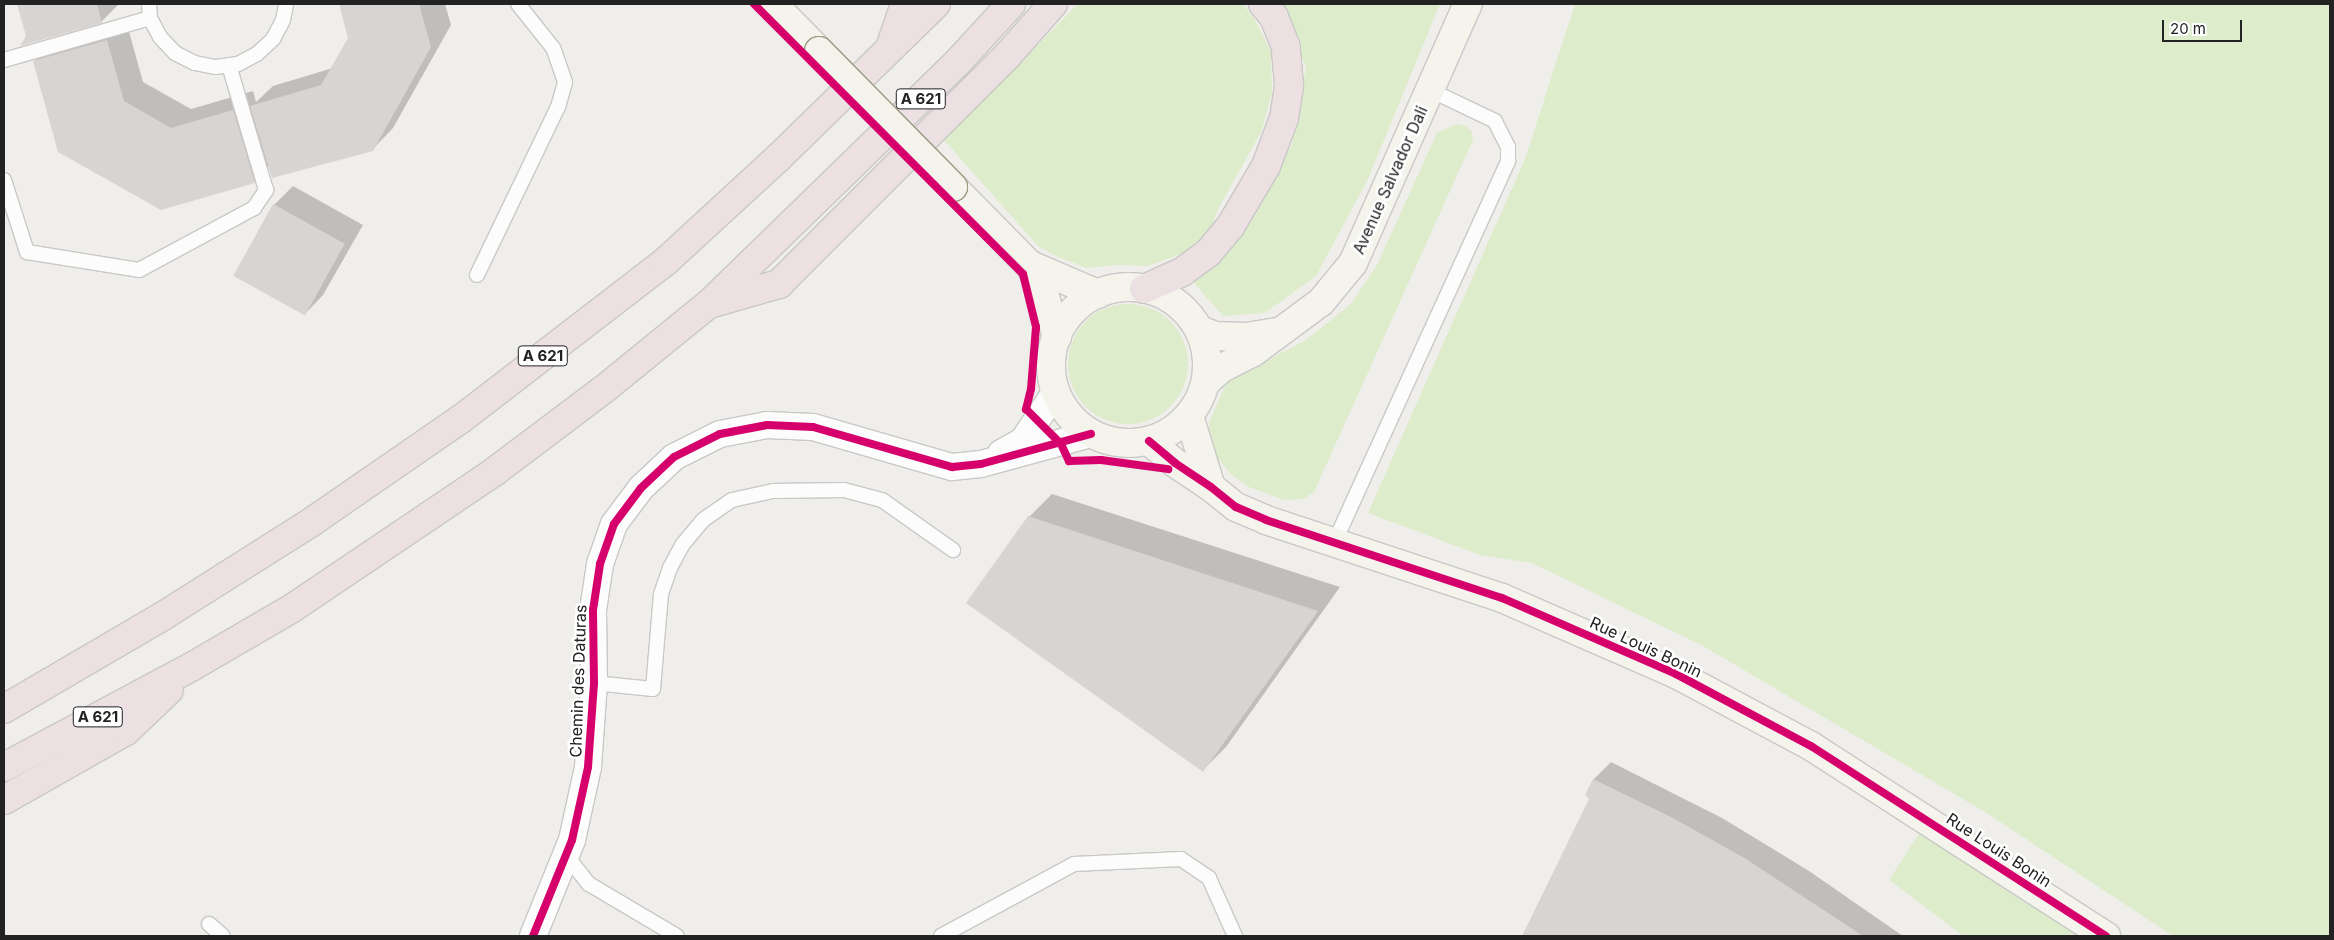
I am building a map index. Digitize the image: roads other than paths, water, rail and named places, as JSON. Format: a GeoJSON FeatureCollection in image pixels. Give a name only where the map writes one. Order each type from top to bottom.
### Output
{"type":"FeatureCollection","features":[{"type":"Feature","properties":{"kind":"highway"},"geometry":{"type":"LineString","coordinates":[[889,50],[905,4]]}},
{"type":"Feature","properties":{"kind":"highway","name":"A 621"},"geometry":{"type":"LineString","coordinates":[[4,709],[163,616],[313,522],[461,419],[666,260],[778,158],[936,4]]}},
{"type":"Feature","properties":{"kind":"highway","name":"A 621"},"geometry":{"type":"LineString","coordinates":[[4,767],[193,666],[292,609],[487,478],[603,390],[709,304],[950,70],[1011,4]]}},
{"type":"Feature","properties":{"kind":"highway"},"geometry":{"type":"LineString","coordinates":[[709,304],[779,284],[1007,56],[1053,4]]}},
{"type":"Feature","properties":{"kind":"highway"},"geometry":{"type":"LineString","coordinates":[[1144,288],[1182,272],[1208,252],[1230,227],[1266,166],[1284,118],[1289,85],[1286,47],[1274,17],[1263,4]]}},
{"type":"Feature","properties":{"kind":"highway"},"geometry":{"type":"LineString","coordinates":[[4,690],[67,658],[163,616]]}},
{"type":"Feature","properties":{"kind":"highway"},"geometry":{"type":"LineString","coordinates":[[4,800],[126,731],[193,666]]}},
{"type":"Feature","properties":{"kind":"street"},"geometry":{"type":"LineString","coordinates":[[773,4],[1030,265],[1045,298],[1057,337]]}},
{"type":"Feature","properties":{"kind":"street","name":"Avenue Salvador Dali"},"geometry":{"type":"LineString","coordinates":[[1206,382],[1222,368],[1252,352],[1278,331],[1321,302],[1352,263],[1468,4]]}},
{"type":"Feature","properties":{"kind":"street"},"geometry":{"type":"LineString","coordinates":[[1030,265],[1098,294]]}},
{"type":"Feature","properties":{"kind":"street"},"geometry":{"type":"LineString","coordinates":[[1144,288],[1162,295],[1179,305],[1200,330],[1207,363],[1206,382],[1199,400],[1189,416],[1171,431],[1149,441],[1120,442],[1091,434],[1070,416],[1056,391],[1051,364],[1057,337],[1073,311],[1098,294],[1113,289],[1144,288]]}},
{"type":"Feature","properties":{"kind":"street","name":"Avenue Salvador Dali"},"geometry":{"type":"LineString","coordinates":[[1200,330],[1215,336],[1246,337],[1278,331]]}},
{"type":"Feature","properties":{"kind":"street","name":"Chemin des Daturas"},"geometry":{"type":"LineString","coordinates":[[981,464],[1023,440],[1056,391]]}},
{"type":"Feature","properties":{"kind":"street"},"geometry":{"type":"LineString","coordinates":[[1189,416],[1211,486]]}},
{"type":"Feature","properties":{"kind":"street","name":"Chemin des Daturas"},"geometry":{"type":"LineString","coordinates":[[533,936],[572,840],[588,767],[594,683],[594,610],[600,564],[614,524],[641,488],[674,457],[720,434],[768,425],[813,427],[952,467],[981,464],[1091,434]]}},
{"type":"Feature","properties":{"kind":"street","name":"Rue Louis Bonin"},"geometry":{"type":"LineString","coordinates":[[1149,441],[1175,463],[1211,486],[1236,507],[1266,520],[1335,541],[1502,598],[1676,674],[1811,746],[2106,936]]}},
{"type":"Feature","properties":{"kind":"lane"},"geometry":{"type":"LineString","coordinates":[[4,60],[150,11],[160,38],[175,53],[195,63],[216,67],[238,64],[257,54],[273,39],[283,20],[286,4]]}},
{"type":"Feature","properties":{"kind":"lane"},"geometry":{"type":"LineString","coordinates":[[477,275],[558,107],[565,82],[553,48],[518,4]]}},
{"type":"Feature","properties":{"kind":"lane"},"geometry":{"type":"LineString","coordinates":[[4,180],[27,252],[139,270],[254,208],[266,190],[229,65]]}},
{"type":"Feature","properties":{"kind":"lane"},"geometry":{"type":"LineString","coordinates":[[1335,541],[1508,161],[1508,147],[1494,121],[1430,90]]}},
{"type":"Feature","properties":{"kind":"lane"},"geometry":{"type":"LineString","coordinates":[[594,683],[653,689],[662,594],[670,568],[683,544],[704,520],[732,500],[773,491],[844,490],[882,500],[953,550]]}},
{"type":"Feature","properties":{"kind":"lane"},"geometry":{"type":"LineString","coordinates":[[566,855],[590,884],[677,936]]}},
{"type":"Feature","properties":{"kind":"lane"},"geometry":{"type":"LineString","coordinates":[[941,936],[1074,864],[1181,859],[1209,878],[1235,936]]}},
{"type":"Feature","properties":{"kind":"lane"},"geometry":{"type":"LineString","coordinates":[[210,924],[223,936]]}}]}
